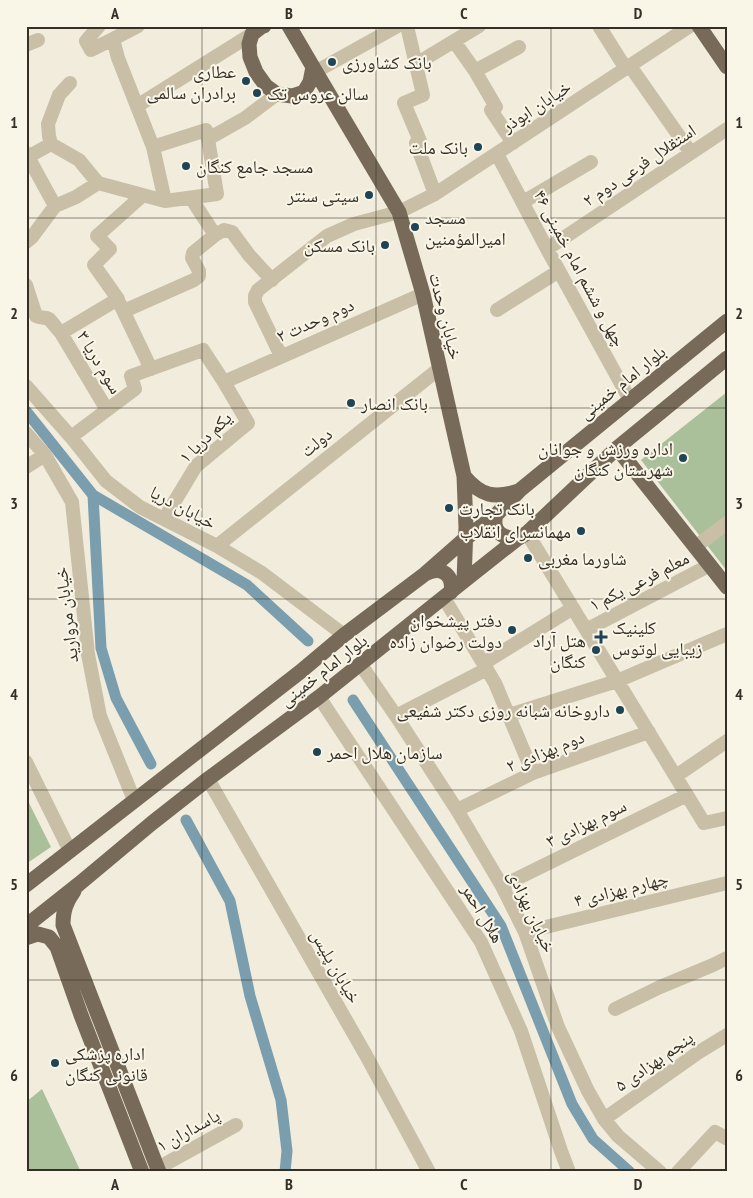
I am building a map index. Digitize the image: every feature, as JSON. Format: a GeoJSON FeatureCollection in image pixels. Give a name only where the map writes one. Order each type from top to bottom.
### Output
{"type":"FeatureCollection","features":[{"type":"Feature","properties":{"kind":"main road"},"geometry":{"type":"LineString","coordinates":[[278,26],[291,29]]}},
{"type":"Feature","properties":{"kind":"main road"},"geometry":{"type":"LineString","coordinates":[[699,26],[727,67]]}},
{"type":"Feature","properties":{"kind":"main road","name":"خیابان وحدت"},"geometry":{"type":"LineString","coordinates":[[291,29],[399,212],[422,294],[464,476],[466,538],[464,581]]}},
{"type":"Feature","properties":{"kind":"main road"},"geometry":{"type":"LineString","coordinates":[[258,30],[249,44],[250,58],[256,72],[266,86],[277,94],[292,96],[304,92],[314,70]]}},
{"type":"Feature","properties":{"kind":"main road","name":"بلوار امام خمینی"},"geometry":{"type":"LineString","coordinates":[[26,885],[300,672],[344,635],[425,574],[496,515],[520,490],[727,321]]}},
{"type":"Feature","properties":{"kind":"main road","name":"بلوار امام خمینی"},"geometry":{"type":"LineString","coordinates":[[26,926],[152,823],[361,665],[522,536],[618,448],[727,358]]}},
{"type":"Feature","properties":{"kind":"main road"},"geometry":{"type":"LineString","coordinates":[[618,448],[727,587]]}},
{"type":"Feature","properties":{"kind":"main road"},"geometry":{"type":"LineString","coordinates":[[464,476],[473,487],[489,495],[504,496],[520,490]]}},
{"type":"Feature","properties":{"kind":"main road"},"geometry":{"type":"LineString","coordinates":[[496,515],[495,523],[498,531],[504,537],[522,536]]}},
{"type":"Feature","properties":{"kind":"main road"},"geometry":{"type":"LineString","coordinates":[[425,574],[437,570],[443,571],[448,575],[452,586],[447,595]]}},
{"type":"Feature","properties":{"kind":"main road"},"geometry":{"type":"LineString","coordinates":[[78,884],[68,900],[63,913],[63,925],[88,1011],[142,1172]]}},
{"type":"Feature","properties":{"kind":"main road"},"geometry":{"type":"LineString","coordinates":[[26,938],[38,934],[49,937],[58,947],[158,1170]]}},
{"type":"Feature","properties":{"kind":"street"},"geometry":{"type":"LineString","coordinates":[[100,26],[86,41],[91,50],[138,26]]}},
{"type":"Feature","properties":{"kind":"street"},"geometry":{"type":"LineString","coordinates":[[416,64],[479,26]]}},
{"type":"Feature","properties":{"kind":"street"},"geometry":{"type":"LineString","coordinates":[[599,26],[691,153]]}},
{"type":"Feature","properties":{"kind":"street","name":"خیابان ابوذر"},"geometry":{"type":"LineString","coordinates":[[281,356],[255,302],[258,290],[326,236],[354,224],[399,212],[435,194],[690,26]]}},
{"type":"Feature","properties":{"kind":"street"},"geometry":{"type":"LineString","coordinates":[[314,70],[401,27],[416,64],[423,95],[404,103],[420,141],[416,143],[435,194]]}},
{"type":"Feature","properties":{"kind":"street"},"geometry":{"type":"LineString","coordinates":[[137,106],[258,30]]}},
{"type":"Feature","properties":{"kind":"street"},"geometry":{"type":"LineString","coordinates":[[113,39],[118,58],[153,147],[165,201]]}},
{"type":"Feature","properties":{"kind":"street"},"geometry":{"type":"LineString","coordinates":[[454,41],[475,71],[496,107],[492,110],[513,143]]}},
{"type":"Feature","properties":{"kind":"street"},"geometry":{"type":"LineString","coordinates":[[475,71],[519,47]]}},
{"type":"Feature","properties":{"kind":"street"},"geometry":{"type":"LineString","coordinates":[[70,83],[59,95],[48,124],[49,136],[52,144],[79,160],[98,183],[165,201],[217,194],[206,130],[153,147]]}},
{"type":"Feature","properties":{"kind":"street"},"geometry":{"type":"LineString","coordinates":[[208,139],[245,118],[277,94]]}},
{"type":"Feature","properties":{"kind":"street","name":"استقلال فرعی دوم ۲"},"geometry":{"type":"LineString","coordinates":[[547,249],[727,129]]}},
{"type":"Feature","properties":{"kind":"street"},"geometry":{"type":"LineString","coordinates":[[52,144],[27,156],[55,206]]}},
{"type":"Feature","properties":{"kind":"street","name":"چهل و ششم امام خمینی ۴۶"},"geometry":{"type":"LineString","coordinates":[[497,154],[630,400]]}},
{"type":"Feature","properties":{"kind":"street"},"geometry":{"type":"LineString","coordinates":[[523,202],[592,162]]}},
{"type":"Feature","properties":{"kind":"street"},"geometry":{"type":"LineString","coordinates":[[26,242],[32,237],[55,206],[98,183]]}},
{"type":"Feature","properties":{"kind":"street"},"geometry":{"type":"LineString","coordinates":[[143,195],[97,236],[110,250],[94,265],[121,305],[151,369]]}},
{"type":"Feature","properties":{"kind":"street"},"geometry":{"type":"LineString","coordinates":[[191,198],[215,235],[224,230],[232,232],[249,255],[272,280]]}},
{"type":"Feature","properties":{"kind":"street","name":"سوم دریا ۳"},"geometry":{"type":"LineString","coordinates":[[106,410],[61,333],[121,305],[194,280],[199,276],[200,271],[192,258],[193,253],[215,235]]}},
{"type":"Feature","properties":{"kind":"street"},"geometry":{"type":"LineString","coordinates":[[497,310],[559,271]]}},
{"type":"Feature","properties":{"kind":"street"},"geometry":{"type":"LineString","coordinates":[[26,285],[36,316],[49,320],[61,333]]}},
{"type":"Feature","properties":{"kind":"street","name":"دوم وحدت ۲"},"geometry":{"type":"LineString","coordinates":[[224,382],[422,294]]}},
{"type":"Feature","properties":{"kind":"street","name":"سوم دریا ۳"},"geometry":{"type":"LineString","coordinates":[[71,437],[135,389],[130,376],[203,350],[224,382]]}},
{"type":"Feature","properties":{"kind":"street","name":"دولت"},"geometry":{"type":"LineString","coordinates":[[217,546],[440,368]]}},
{"type":"Feature","properties":{"kind":"street","name":"یکم دریا ۱"},"geometry":{"type":"LineString","coordinates":[[164,519],[196,466],[248,423],[224,382]]}},
{"type":"Feature","properties":{"kind":"street","name":"خیابان دریا"},"geometry":{"type":"LineString","coordinates":[[26,386],[71,437],[106,481],[140,507],[217,546],[262,573],[344,635]]}},
{"type":"Feature","properties":{"kind":"street","name":"خیابان مروارید"},"geometry":{"type":"LineString","coordinates":[[26,433],[45,455],[72,502],[88,654],[100,716],[134,800]]}},
{"type":"Feature","properties":{"kind":"street"},"geometry":{"type":"LineString","coordinates":[[26,467],[45,455]]}},
{"type":"Feature","properties":{"kind":"street"},"geometry":{"type":"LineString","coordinates":[[695,547],[727,523]]}},
{"type":"Feature","properties":{"kind":"street"},"geometry":{"type":"LineString","coordinates":[[522,536],[573,608],[704,823],[727,818]]}},
{"type":"Feature","properties":{"kind":"street","name":"معلم فرعی یکم ۱"},"geometry":{"type":"LineString","coordinates":[[586,630],[710,566]]}},
{"type":"Feature","properties":{"kind":"street"},"geometry":{"type":"LineString","coordinates":[[447,595],[495,683],[533,773]]}},
{"type":"Feature","properties":{"kind":"street"},"geometry":{"type":"LineString","coordinates":[[396,716],[485,666],[573,608]]}},
{"type":"Feature","properties":{"kind":"street"},"geometry":{"type":"LineString","coordinates":[[509,715],[617,680],[727,634]]}},
{"type":"Feature","properties":{"kind":"street","name":"خیابان بهزادی"},"geometry":{"type":"LineString","coordinates":[[361,665],[457,810],[502,886],[525,932],[558,1027],[588,1092],[604,1119],[618,1136],[660,1172]]}},
{"type":"Feature","properties":{"kind":"street","name":"هلال احمر"},"geometry":{"type":"LineString","coordinates":[[319,697],[481,942],[521,1030],[569,1172]]}},
{"type":"Feature","properties":{"kind":"street","name":"دوم بهزادی ۲"},"geometry":{"type":"LineString","coordinates":[[457,810],[533,773],[649,732]]}},
{"type":"Feature","properties":{"kind":"street"},"geometry":{"type":"LineString","coordinates":[[676,776],[727,741]]}},
{"type":"Feature","properties":{"kind":"street"},"geometry":{"type":"LineString","coordinates":[[26,762],[70,851]]}},
{"type":"Feature","properties":{"kind":"street","name":"خیابان پلیس"},"geometry":{"type":"LineString","coordinates":[[208,779],[367,1057],[429,1172]]}},
{"type":"Feature","properties":{"kind":"street","name":"سوم بهزادی ۳"},"geometry":{"type":"LineString","coordinates":[[502,886],[687,795]]}},
{"type":"Feature","properties":{"kind":"street","name":"چهارم بهزادی ۴"},"geometry":{"type":"LineString","coordinates":[[525,932],[727,883]]}},
{"type":"Feature","properties":{"kind":"street"},"geometry":{"type":"LineString","coordinates":[[615,1009],[727,958]]}},
{"type":"Feature","properties":{"kind":"street","name":"پنجم بهزادی ۵"},"geometry":{"type":"LineString","coordinates":[[604,1119],[699,1052],[727,1035]]}},
{"type":"Feature","properties":{"kind":"street","name":"پاسداران ۱"},"geometry":{"type":"LineString","coordinates":[[158,1170],[236,1125]]}},
{"type":"Feature","properties":{"kind":"street"},"geometry":{"type":"LineString","coordinates":[[678,1172],[715,1132],[727,1138]]}},
{"type":"Feature","properties":{"kind":"green space"},"geometry":{"type":"Polygon","coordinates":[[[727,392],[727,571],[641,460],[727,392]]]}},
{"type":"Feature","properties":{"kind":"green space"},"geometry":{"type":"Polygon","coordinates":[[[26,797],[51,847],[26,864],[26,797]]]}},
{"type":"Feature","properties":{"kind":"green space"},"geometry":{"type":"Polygon","coordinates":[[[42,1089],[81,1172],[26,1172],[26,1102],[42,1089]]]}},
{"type":"Feature","properties":{"kind":"waterway"},"geometry":{"type":"LineString","coordinates":[[26,411],[93,495],[247,585],[308,641]]}},
{"type":"Feature","properties":{"kind":"waterway"},"geometry":{"type":"LineString","coordinates":[[93,495],[101,648],[116,698],[151,764]]}},
{"type":"Feature","properties":{"kind":"waterway"},"geometry":{"type":"LineString","coordinates":[[353,700],[501,926],[572,1104],[593,1139],[630,1172]]}},
{"type":"Feature","properties":{"kind":"waterway"},"geometry":{"type":"LineString","coordinates":[[186,820],[230,901],[250,996],[281,1100],[287,1151],[285,1172]]}},
{"type":"Feature","properties":{"kind":"place","name":"بانک کشاورزی"},"geometry":{"type":"Point","coordinates":[332,62]}},
{"type":"Feature","properties":{"kind":"place","name":"عطاری برادران سالمی"},"geometry":{"type":"Point","coordinates":[246,81]}},
{"type":"Feature","properties":{"kind":"place","name":"سالن عروس تک"},"geometry":{"type":"Point","coordinates":[257,93]}},
{"type":"Feature","properties":{"kind":"place","name":"بانک ملت"},"geometry":{"type":"Point","coordinates":[478,147]}},
{"type":"Feature","properties":{"kind":"place","name":"مسجد جامع کنگان"},"geometry":{"type":"Point","coordinates":[186,166]}},
{"type":"Feature","properties":{"kind":"place","name":"سیتی سنتر"},"geometry":{"type":"Point","coordinates":[369,195]}},
{"type":"Feature","properties":{"kind":"place","name":"مسجد امیرالمؤمنین"},"geometry":{"type":"Point","coordinates":[415,227]}},
{"type":"Feature","properties":{"kind":"place","name":"بانک مسکن"},"geometry":{"type":"Point","coordinates":[385,245]}},
{"type":"Feature","properties":{"kind":"place","name":"بانک انصار"},"geometry":{"type":"Point","coordinates":[351,403]}},
{"type":"Feature","properties":{"kind":"place","name":"اداره ورزش و جوانان شهرستان کنگان"},"geometry":{"type":"Point","coordinates":[683,458]}},
{"type":"Feature","properties":{"kind":"place","name":"بانک تجارت"},"geometry":{"type":"Point","coordinates":[449,508]}},
{"type":"Feature","properties":{"kind":"place","name":"مهمانسرای انقلاب"},"geometry":{"type":"Point","coordinates":[581,531]}},
{"type":"Feature","properties":{"kind":"place","name":"شاورما مغربی"},"geometry":{"type":"Point","coordinates":[528,558]}},
{"type":"Feature","properties":{"kind":"place","name":"دفتر پیشخوان دولت رضوان زاده"},"geometry":{"type":"Point","coordinates":[512,630]}},
{"type":"Feature","properties":{"kind":"place","name":"کلینیک زیبایی لوتوس"},"geometry":{"type":"Point","coordinates":[601,637]}},
{"type":"Feature","properties":{"kind":"place","name":"هتل آراد کنگان"},"geometry":{"type":"Point","coordinates":[596,650]}},
{"type":"Feature","properties":{"kind":"place","name":"داروخانه شبانه روزی دکتر شفیعی"},"geometry":{"type":"Point","coordinates":[620,710]}},
{"type":"Feature","properties":{"kind":"place","name":"سازمان هلال احمر"},"geometry":{"type":"Point","coordinates":[317,752]}},
{"type":"Feature","properties":{"kind":"place","name":"اداره پزشکی قانونی کنگان"},"geometry":{"type":"Point","coordinates":[55,1063]}}]}
